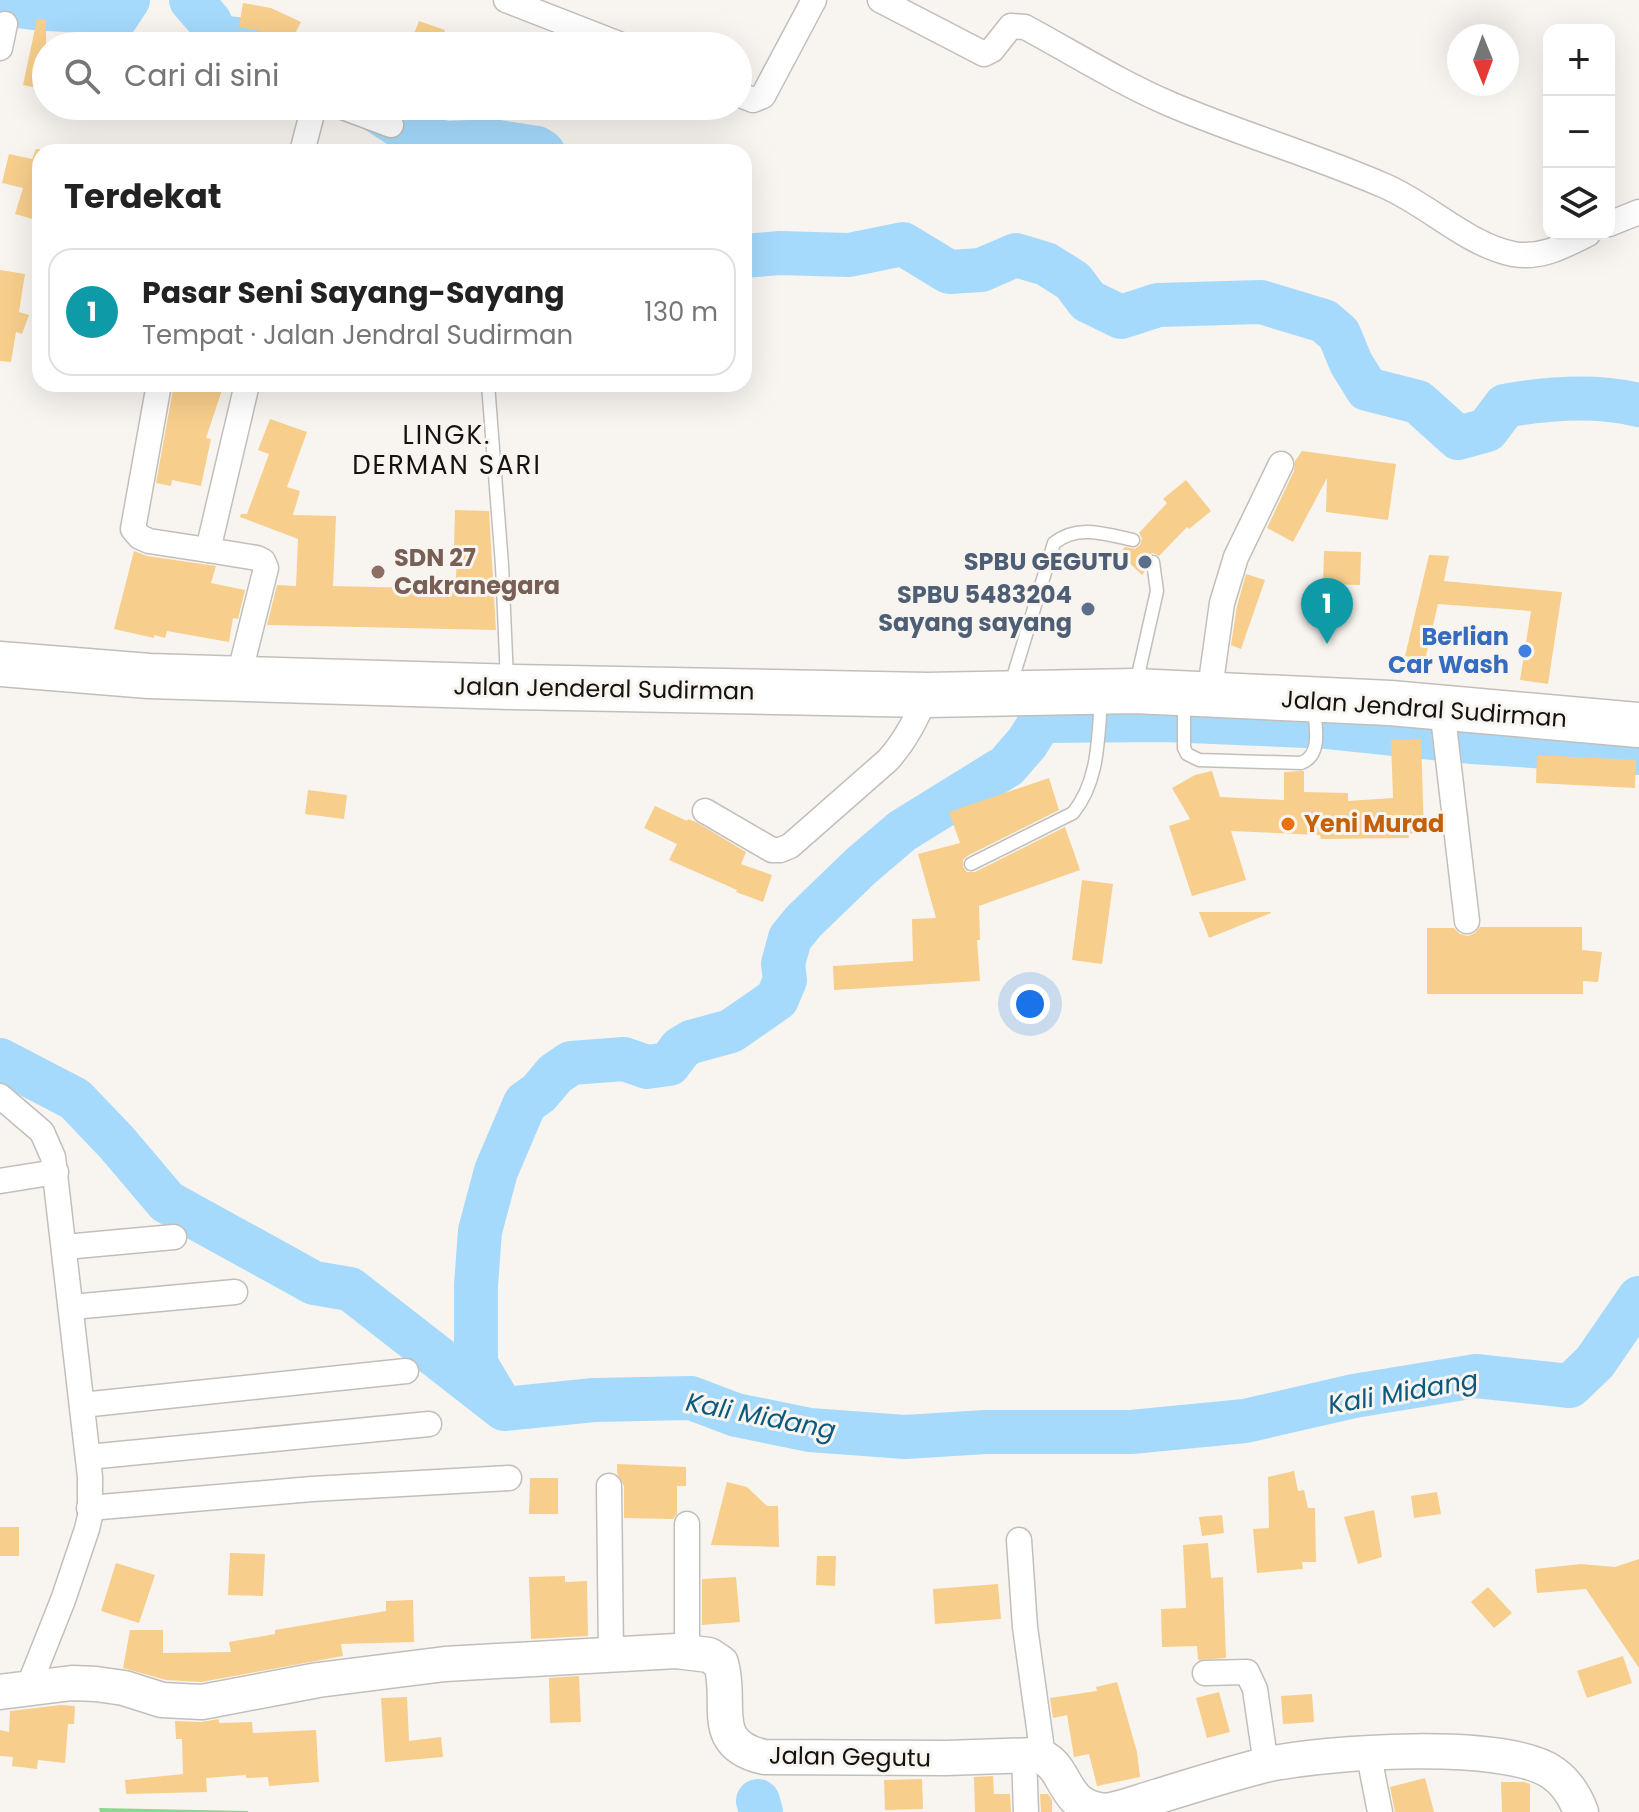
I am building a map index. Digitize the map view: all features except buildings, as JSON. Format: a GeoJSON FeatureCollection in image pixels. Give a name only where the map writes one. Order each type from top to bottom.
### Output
{"type":"FeatureCollection","features":[{"type":"Feature","properties":{"kind":"highway","name":"Jalan Jenderal Sudirman"},"geometry":{"type":"LineString","coordinates":[[0,664],[238,680],[1193,701]]}},
{"type":"Feature","properties":{"kind":"highway","name":"Jalan Jendral Sudirman"},"geometry":{"type":"LineString","coordinates":[[1193,701],[1314,709],[1444,730],[1639,725]]}},
{"type":"Feature","properties":{"kind":"street"},"geometry":{"type":"LineString","coordinates":[[752,100],[763,96],[814,0]]}},
{"type":"Feature","properties":{"kind":"street"},"geometry":{"type":"LineString","coordinates":[[880,0],[984,54],[992,50],[1011,26],[1025,27],[1167,103],[1388,187],[1492,248],[1527,256],[1574,240]]}},
{"type":"Feature","properties":{"kind":"street"},"geometry":{"type":"LineString","coordinates":[[515,1],[590,32]]}},
{"type":"Feature","properties":{"kind":"street"},"geometry":{"type":"LineString","coordinates":[[0,48],[5,24]]}},
{"type":"Feature","properties":{"kind":"street"},"geometry":{"type":"LineString","coordinates":[[304,144],[310,120]]}},
{"type":"Feature","properties":{"kind":"street"},"geometry":{"type":"LineString","coordinates":[[378,120],[391,125]]}},
{"type":"Feature","properties":{"kind":"street"},"geometry":{"type":"LineString","coordinates":[[1615,222],[1639,212]]}},
{"type":"Feature","properties":{"kind":"street"},"geometry":{"type":"LineString","coordinates":[[158,392],[133,529],[149,541],[263,561],[266,568],[238,680]]}},
{"type":"Feature","properties":{"kind":"street"},"geometry":{"type":"LineString","coordinates":[[208,550],[245,392]]}},
{"type":"Feature","properties":{"kind":"street"},"geometry":{"type":"LineString","coordinates":[[1193,701],[1236,557],[1281,464]]}},
{"type":"Feature","properties":{"kind":"street"},"geometry":{"type":"LineString","coordinates":[[705,811],[772,850],[790,846],[902,745],[927,695]]}},
{"type":"Feature","properties":{"kind":"street"},"geometry":{"type":"LineString","coordinates":[[1444,730],[1467,921]]}},
{"type":"Feature","properties":{"kind":"street"},"geometry":{"type":"LineString","coordinates":[[6,1108],[42,1132],[53,1157],[88,1457],[89,1508],[87,1529],[68,1586],[14,1690]]}},
{"type":"Feature","properties":{"kind":"street"},"geometry":{"type":"LineString","coordinates":[[0,1181],[56,1172]]}},
{"type":"Feature","properties":{"kind":"street"},"geometry":{"type":"LineString","coordinates":[[65,1247],[174,1237]]}},
{"type":"Feature","properties":{"kind":"street"},"geometry":{"type":"LineString","coordinates":[[72,1307],[235,1292]]}},
{"type":"Feature","properties":{"kind":"street"},"geometry":{"type":"LineString","coordinates":[[82,1405],[406,1371]]}},
{"type":"Feature","properties":{"kind":"street"},"geometry":{"type":"LineString","coordinates":[[88,1457],[429,1424]]}},
{"type":"Feature","properties":{"kind":"street"},"geometry":{"type":"LineString","coordinates":[[89,1508],[312,1489],[509,1478]]}},
{"type":"Feature","properties":{"kind":"street"},"geometry":{"type":"LineString","coordinates":[[609,1486],[611,1654]]}},
{"type":"Feature","properties":{"kind":"street"},"geometry":{"type":"LineString","coordinates":[[687,1524],[687,1652]]}},
{"type":"Feature","properties":{"kind":"street"},"geometry":{"type":"LineString","coordinates":[[1019,1540],[1034,1756],[1026,1812]]}},
{"type":"Feature","properties":{"kind":"street","name":"Jalan Gegutu"},"geometry":{"type":"LineString","coordinates":[[14,1690],[96,1684],[124,1688],[162,1700],[202,1702],[367,1673],[445,1664],[687,1652],[709,1655],[721,1663],[728,1736],[746,1753],[764,1757],[827,1758],[1034,1756]]}},
{"type":"Feature","properties":{"kind":"street"},"geometry":{"type":"LineString","coordinates":[[1205,1673],[1247,1672],[1255,1689],[1266,1765]]}},
{"type":"Feature","properties":{"kind":"street"},"geometry":{"type":"LineString","coordinates":[[1034,1756],[1084,1810],[1122,1809],[1266,1765],[1368,1751],[1522,1759],[1539,1765],[1560,1779],[1574,1794],[1581,1812]]}},
{"type":"Feature","properties":{"kind":"street"},"geometry":{"type":"LineString","coordinates":[[1368,1751],[1380,1812]]}},
{"type":"Feature","properties":{"kind":"lane"},"geometry":{"type":"LineString","coordinates":[[489,392],[507,687]]}},
{"type":"Feature","properties":{"kind":"lane"},"geometry":{"type":"LineString","coordinates":[[1008,695],[1054,543],[1066,534],[1086,531],[1133,540]]}},
{"type":"Feature","properties":{"kind":"lane"},"geometry":{"type":"LineString","coordinates":[[971,864],[1073,813],[1084,799],[1092,780],[1098,738],[1157,591],[1153,562]]}},
{"type":"Feature","properties":{"kind":"lane"},"geometry":{"type":"LineString","coordinates":[[1193,701],[1184,742],[1187,754],[1199,760],[1301,763],[1308,760],[1315,753],[1316,745],[1314,709]]}},
{"type":"Feature","properties":{"kind":"green space"},"geometry":{"type":"Polygon","coordinates":[[[99,1808],[248,1811],[248,1812],[100,1812],[99,1808]]]}},
{"type":"Feature","properties":{"kind":"waterway"},"geometry":{"type":"LineString","coordinates":[[0,2],[116,18],[128,0]]}},
{"type":"Feature","properties":{"kind":"waterway"},"geometry":{"type":"LineString","coordinates":[[191,0],[215,32]]}},
{"type":"Feature","properties":{"kind":"waterway"},"geometry":{"type":"LineString","coordinates":[[390,120],[412,134],[446,143],[492,141],[511,144]]}},
{"type":"Feature","properties":{"kind":"waterway"},"geometry":{"type":"LineString","coordinates":[[752,255],[849,255],[903,244],[949,272],[981,270],[1016,255],[1046,264],[1073,281],[1088,301],[1121,317],[1158,305],[1261,302],[1324,321],[1339,334],[1351,363],[1367,389],[1418,402],[1458,438],[1487,430],[1505,406],[1572,399],[1639,405]]}},
{"type":"Feature","properties":{"kind":"waterway"},"geometry":{"type":"LineString","coordinates":[[498,1401],[476,1364],[480,1231],[496,1171],[525,1103],[571,1063],[624,1059],[647,1067],[669,1064],[681,1048],[691,1042],[731,1031],[777,999],[785,980],[783,964],[790,938],[804,921],[902,831],[1007,766],[1041,721],[1165,720],[1328,727],[1472,742],[1639,753]]}},
{"type":"Feature","properties":{"kind":"waterway","name":"Kali Midang"},"geometry":{"type":"LineString","coordinates":[[0,1060],[75,1099],[167,1202],[314,1283],[350,1289],[504,1409],[594,1400],[691,1398],[736,1415],[810,1430],[905,1437],[985,1432],[1131,1432],[1245,1421],[1354,1396],[1476,1376],[1570,1386],[1595,1362],[1639,1298]]}},
{"type":"Feature","properties":{"kind":"waterway"},"geometry":{"type":"LineString","coordinates":[[758,1801],[761,1812]]}},
{"type":"Feature","properties":{"kind":"place","name":"SPBU GEGUTU"},"geometry":{"type":"Point","coordinates":[1145,562]}},
{"type":"Feature","properties":{"kind":"place","name":"SDN 27 Cakranegara"},"geometry":{"type":"Point","coordinates":[378,572]}},
{"type":"Feature","properties":{"kind":"place","name":"SPBU 5483204 Sayang sayang"},"geometry":{"type":"Point","coordinates":[1088,609]}},
{"type":"Feature","properties":{"kind":"place","name":"Pasar Seni Sayang-Sayang"},"geometry":{"type":"Point","coordinates":[1327,644]}},
{"type":"Feature","properties":{"kind":"place","name":"Berlian Car Wash"},"geometry":{"type":"Point","coordinates":[1525,651]}},
{"type":"Feature","properties":{"kind":"place","name":"Yeni Murad"},"geometry":{"type":"Point","coordinates":[1288,824]}},
{"type":"Feature","properties":{"kind":"district","name":"LINGK. DERMAN SARI"},"geometry":{"type":"Point","coordinates":[447,450]}}]}
